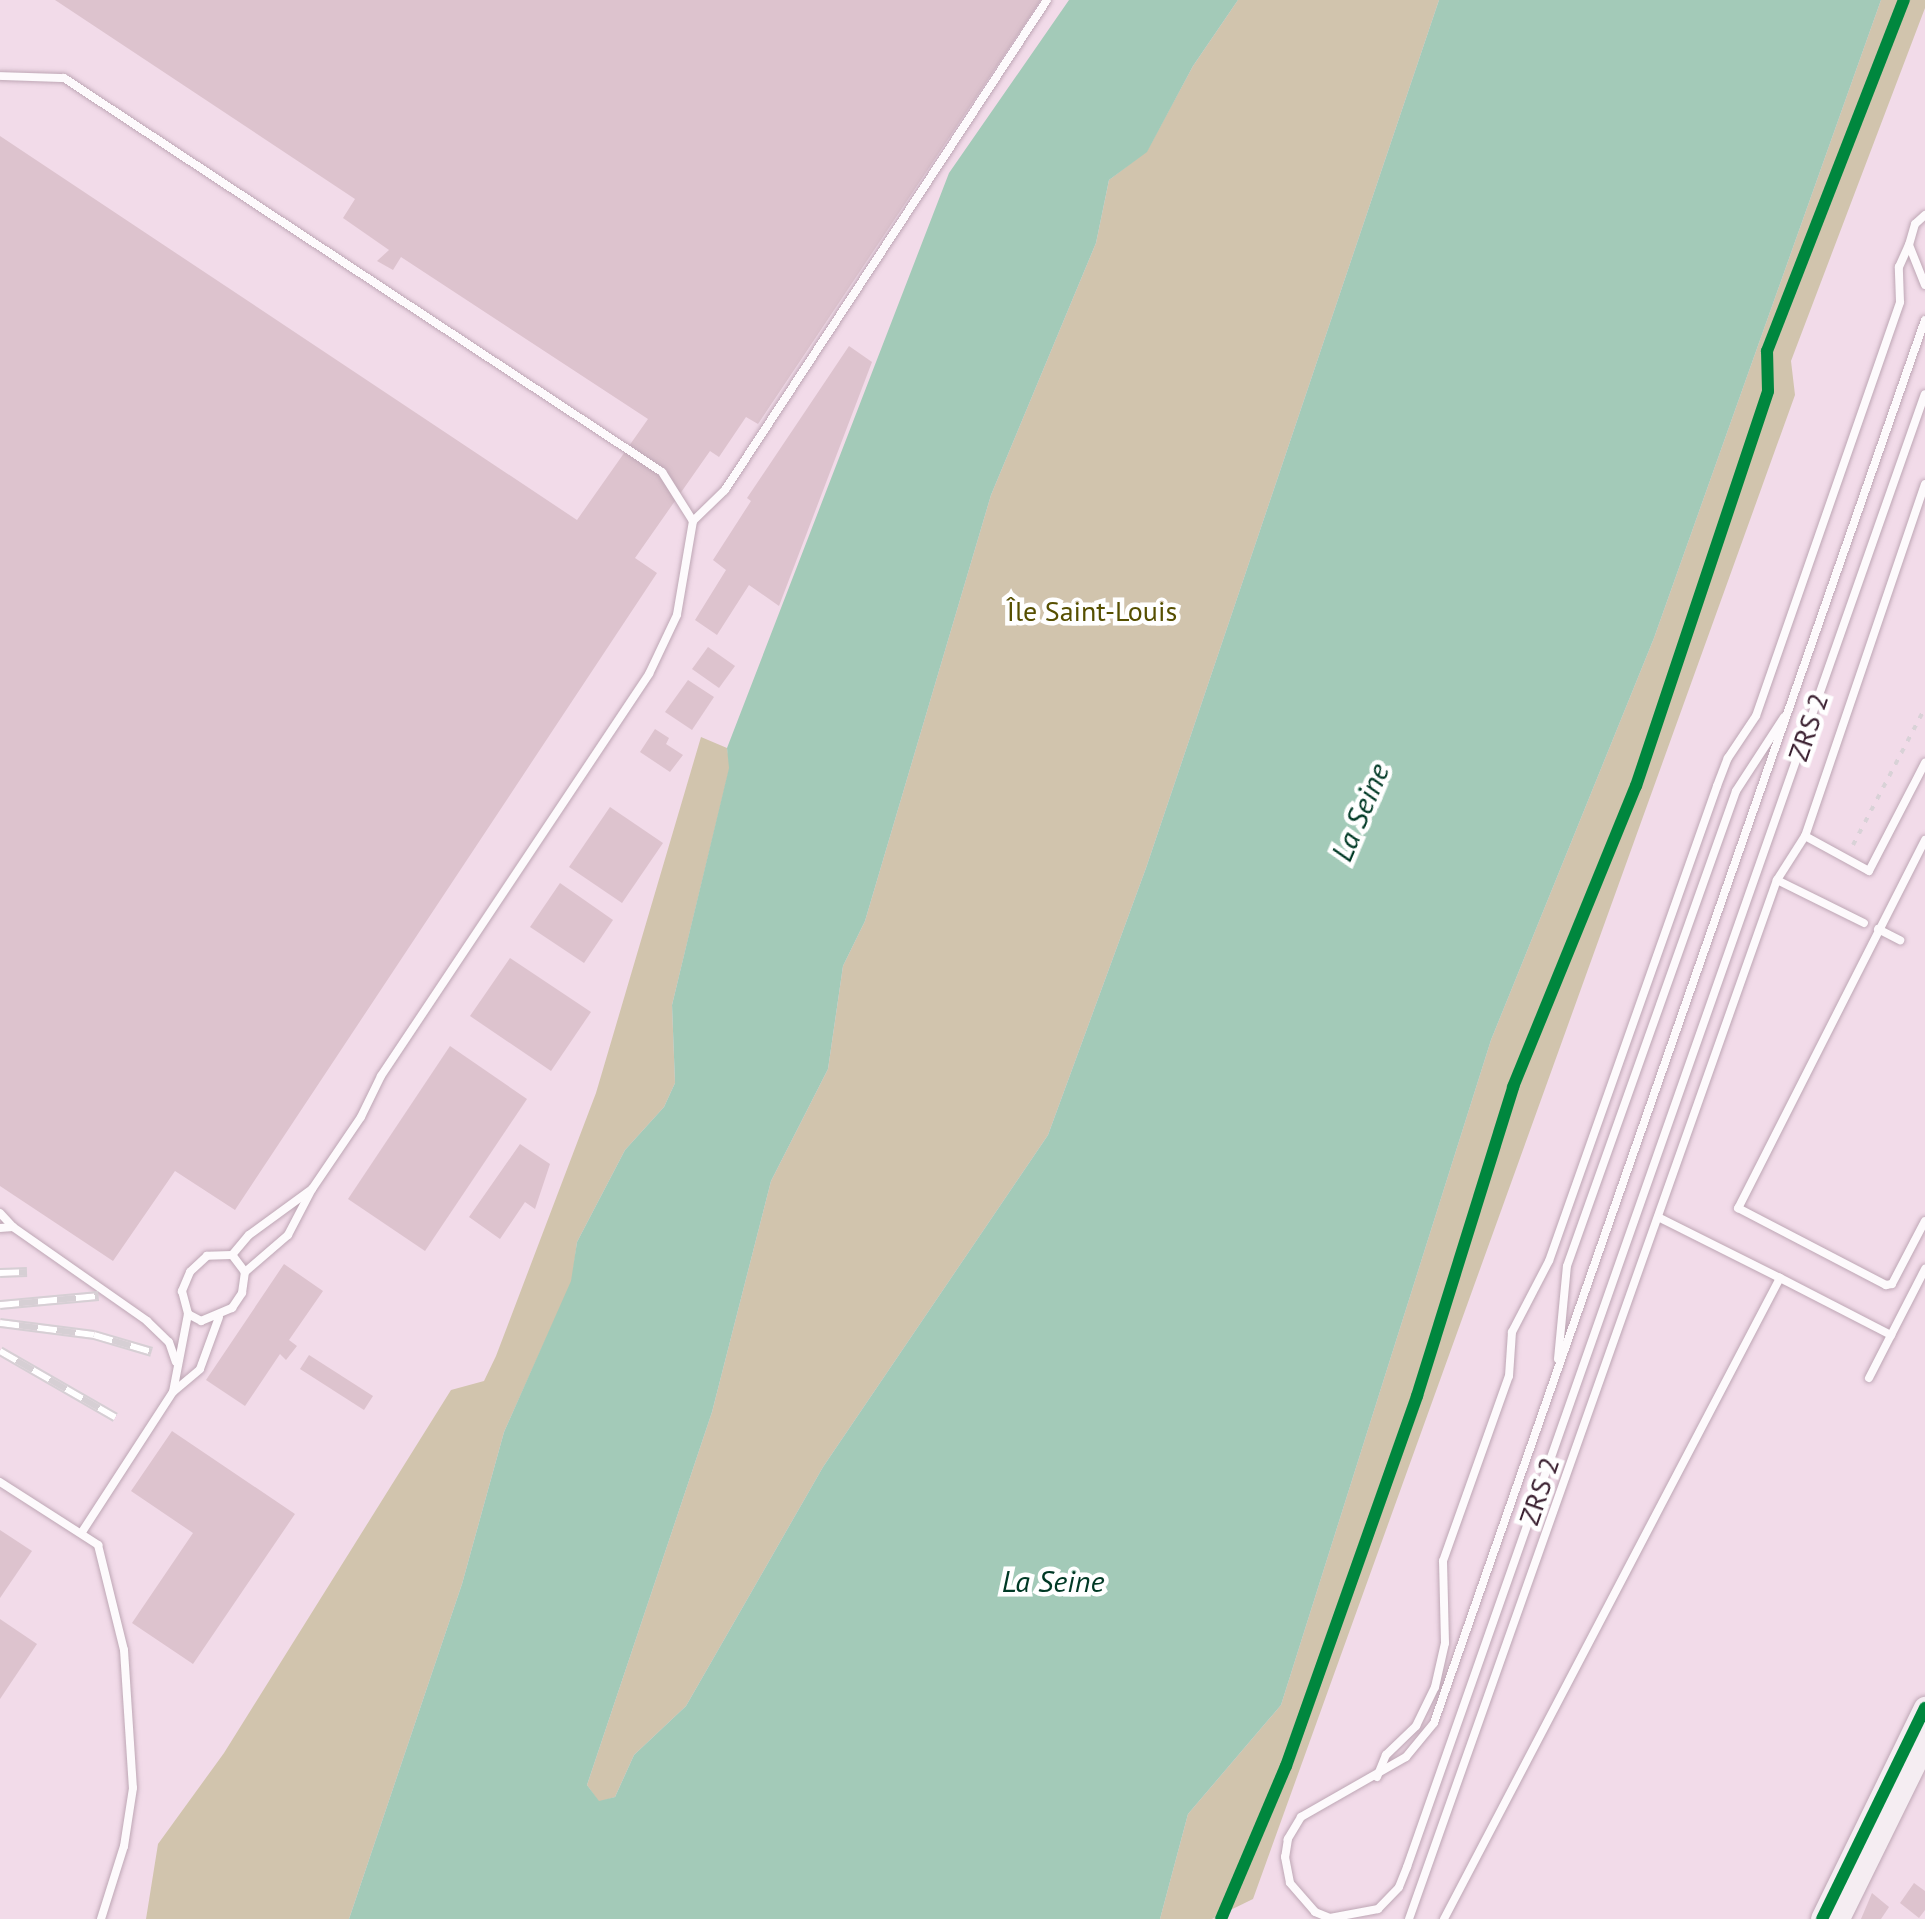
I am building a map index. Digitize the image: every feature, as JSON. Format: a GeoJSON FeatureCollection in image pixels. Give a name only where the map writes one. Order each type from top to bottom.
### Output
{"type":"FeatureCollection","features":[{"type":"Feature","properties":{"kind":"main road"},"geometry":{"type":"LineString","coordinates":[[1822,1919],[1925,1708]]}},
{"type":"Feature","properties":{"kind":"main road"},"geometry":{"type":"LineString","coordinates":[[1839,1919],[1925,1744]]}},
{"type":"Feature","properties":{"kind":"lane"},"geometry":{"type":"LineString","coordinates":[[82,1532],[173,1392],[200,1369],[219,1316],[242,1292],[245,1272],[288,1236],[312,1188],[362,1117],[381,1076],[649,674],[677,615],[693,521],[724,490],[1048,0]]}},
{"type":"Feature","properties":{"kind":"lane"},"geometry":{"type":"LineString","coordinates":[[0,76],[64,78],[662,472],[693,521]]}},
{"type":"Feature","properties":{"kind":"lane"},"geometry":{"type":"LineString","coordinates":[[1377,1777],[1386,1755],[1416,1726],[1435,1687],[1445,1643],[1442,1561],[1508,1376],[1512,1332],[1549,1260],[1722,772],[1756,716],[1900,302],[1899,267],[1916,224],[1925,215]]}},
{"type":"Feature","properties":{"kind":"lane"},"geometry":{"type":"LineString","coordinates":[[1909,245],[1925,285]]}},
{"type":"Feature","properties":{"kind":"lane","name":"ZRS 2"},"geometry":{"type":"LineString","coordinates":[[1925,320],[1434,1723],[1406,1757],[1377,1777],[1301,1816],[1288,1839],[1285,1857],[1290,1883],[1315,1912],[1330,1918],[1378,1909],[1399,1886],[1407,1867],[1925,394]]}},
{"type":"Feature","properties":{"kind":"lane"},"geometry":{"type":"LineString","coordinates":[[1409,1919],[1777,880],[1804,836],[1925,484]]}},
{"type":"Feature","properties":{"kind":"lane","name":"ZRS 2"},"geometry":{"type":"LineString","coordinates":[[1557,1372],[1567,1266],[1736,791],[1790,710]]}},
{"type":"Feature","properties":{"kind":"lane"},"geometry":{"type":"LineString","coordinates":[[1804,836],[1869,871],[1925,763]]}},
{"type":"Feature","properties":{"kind":"lane"},"geometry":{"type":"LineString","coordinates":[[1925,840],[1922,853],[1878,929],[1738,1208],[1886,1285],[1892,1284],[1925,1221]]}},
{"type":"Feature","properties":{"kind":"lane"},"geometry":{"type":"LineString","coordinates":[[1777,880],[1864,923]]}},
{"type":"Feature","properties":{"kind":"lane"},"geometry":{"type":"LineString","coordinates":[[1878,929],[1900,940]]}},
{"type":"Feature","properties":{"kind":"lane"},"geometry":{"type":"LineString","coordinates":[[173,1392],[188,1314],[182,1292],[190,1272],[207,1256],[232,1255],[250,1235],[312,1188]]}},
{"type":"Feature","properties":{"kind":"lane"},"geometry":{"type":"LineString","coordinates":[[0,1213],[115,1297],[169,1342],[177,1364]]}},
{"type":"Feature","properties":{"kind":"lane"},"geometry":{"type":"LineString","coordinates":[[1658,1217],[1891,1335]]}},
{"type":"Feature","properties":{"kind":"lane"},"geometry":{"type":"LineString","coordinates":[[0,1228],[13,1226]]}},
{"type":"Feature","properties":{"kind":"lane"},"geometry":{"type":"LineString","coordinates":[[232,1255],[245,1272]]}},
{"type":"Feature","properties":{"kind":"lane"},"geometry":{"type":"LineString","coordinates":[[1869,1378],[1925,1269]]}},
{"type":"Feature","properties":{"kind":"lane"},"geometry":{"type":"LineString","coordinates":[[1444,1919],[1780,1278]]}},
{"type":"Feature","properties":{"kind":"lane"},"geometry":{"type":"LineString","coordinates":[[188,1314],[201,1321],[219,1316]]}},
{"type":"Feature","properties":{"kind":"lane"},"geometry":{"type":"LineString","coordinates":[[0,1482],[98,1545],[124,1650],[132,1718],[133,1788],[128,1827],[101,1919]]}},
{"type":"Feature","properties":{"kind":"path"},"geometry":{"type":"LineString","coordinates":[[1846,858],[1925,708]]}},
{"type":"Feature","properties":{"kind":"green space","name":"Île Saint-Louis"},"geometry":{"type":"Polygon","coordinates":[[[1238,0],[1439,0],[1146,868],[1048,1135],[823,1467],[686,1706],[634,1755],[615,1797],[599,1802],[587,1785],[712,1412],[771,1181],[828,1069],[843,966],[865,921],[991,495],[1096,243],[1109,180],[1147,151],[1193,66],[1238,0]]]}},
{"type":"Feature","properties":{"kind":"green space"},"geometry":{"type":"Polygon","coordinates":[[[1881,0],[1925,0],[1925,8],[1791,361],[1795,395],[1253,1899],[1212,1919],[1160,1919],[1188,1814],[1281,1705],[1491,1040],[1654,638],[1881,0]]]}},
{"type":"Feature","properties":{"kind":"green space"},"geometry":{"type":"Polygon","coordinates":[[[701,737],[727,748],[730,766],[672,1005],[675,1083],[664,1107],[625,1150],[577,1242],[572,1281],[504,1432],[462,1584],[349,1919],[146,1919],[158,1844],[224,1753],[451,1390],[484,1381],[496,1356],[596,1093],[701,737]]]}},
{"type":"Feature","properties":{"kind":"water","name":"La Seine"},"geometry":{"type":"Polygon","coordinates":[[[1069,0],[1238,0],[1193,66],[1147,152],[1109,180],[1096,243],[991,495],[865,921],[843,966],[828,1069],[771,1181],[712,1412],[587,1785],[599,1801],[615,1797],[634,1755],[686,1706],[823,1467],[1048,1135],[1146,868],[1439,0],[1881,0],[1654,638],[1491,1040],[1281,1705],[1188,1814],[1160,1919],[349,1919],[462,1584],[504,1432],[571,1281],[577,1242],[625,1150],[664,1107],[675,1083],[672,1005],[729,768],[727,748],[949,173],[1069,0]]]}},
{"type":"Feature","properties":{"kind":"building"},"geometry":{"type":"Polygon","coordinates":[[[55,0],[1041,0],[758,424],[746,417],[719,457],[710,451],[635,558],[657,573],[235,1210],[175,1171],[113,1261],[0,1186],[0,136],[577,520],[648,419],[401,257],[393,270],[377,261],[389,250],[343,218],[355,199],[55,0]]]}},
{"type":"Feature","properties":{"kind":"building"},"geometry":{"type":"Polygon","coordinates":[[[849,346],[872,362],[779,606],[749,585],[717,635],[695,620],[726,570],[713,560],[751,501],[747,498],[849,346]]]}},
{"type":"Feature","properties":{"kind":"building"},"geometry":{"type":"Polygon","coordinates":[[[708,647],[735,666],[719,688],[692,669],[708,647]]]}},
{"type":"Feature","properties":{"kind":"building"},"geometry":{"type":"Polygon","coordinates":[[[688,680],[714,697],[692,730],[665,712],[688,680]]]}},
{"type":"Feature","properties":{"kind":"building"},"geometry":{"type":"Polygon","coordinates":[[[655,729],[669,738],[666,744],[683,755],[670,772],[640,752],[655,729]]]}},
{"type":"Feature","properties":{"kind":"building"},"geometry":{"type":"Polygon","coordinates":[[[610,807],[663,843],[622,903],[569,867],[610,807]]]}},
{"type":"Feature","properties":{"kind":"building"},"geometry":{"type":"Polygon","coordinates":[[[560,883],[613,920],[584,963],[530,927],[560,883]]]}},
{"type":"Feature","properties":{"kind":"building"},"geometry":{"type":"Polygon","coordinates":[[[510,958],[591,1012],[551,1071],[470,1016],[510,958]]]}},
{"type":"Feature","properties":{"kind":"building"},"geometry":{"type":"Polygon","coordinates":[[[450,1046],[527,1099],[425,1251],[348,1199],[450,1046]]]}},
{"type":"Feature","properties":{"kind":"building"},"geometry":{"type":"Polygon","coordinates":[[[520,1144],[550,1164],[535,1209],[525,1202],[500,1239],[469,1217],[520,1144]]]}},
{"type":"Feature","properties":{"kind":"building"},"geometry":{"type":"Polygon","coordinates":[[[284,1264],[323,1291],[289,1340],[297,1346],[286,1360],[280,1354],[245,1406],[206,1380],[284,1264]]]}},
{"type":"Feature","properties":{"kind":"building"},"geometry":{"type":"Polygon","coordinates":[[[309,1355],[373,1396],[364,1410],[300,1369],[309,1355]]]}},
{"type":"Feature","properties":{"kind":"building"},"geometry":{"type":"Polygon","coordinates":[[[172,1431],[295,1514],[193,1664],[132,1623],[193,1533],[131,1491],[172,1431]]]}},
{"type":"Feature","properties":{"kind":"building"},"geometry":{"type":"Polygon","coordinates":[[[0,1530],[32,1551],[0,1598],[0,1530]]]}},
{"type":"Feature","properties":{"kind":"building"},"geometry":{"type":"Polygon","coordinates":[[[0,1619],[37,1644],[0,1699],[0,1619]]]}},
{"type":"Feature","properties":{"kind":"building"},"geometry":{"type":"Polygon","coordinates":[[[1914,1883],[1925,1891],[1925,1910],[1919,1918],[1900,1903],[1914,1883]]]}},
{"type":"Feature","properties":{"kind":"building"},"geometry":{"type":"Polygon","coordinates":[[[1872,1893],[1889,1907],[1881,1919],[1861,1919],[1872,1893]]]}},
{"type":"Feature","properties":{"kind":"railway"},"geometry":{"type":"LineString","coordinates":[[0,1273],[27,1272]]}},
{"type":"Feature","properties":{"kind":"railway"},"geometry":{"type":"LineString","coordinates":[[0,1305],[99,1296]]}},
{"type":"Feature","properties":{"kind":"railway"},"geometry":{"type":"LineString","coordinates":[[0,1323],[94,1335],[152,1352]]}},
{"type":"Feature","properties":{"kind":"railway"},"geometry":{"type":"LineString","coordinates":[[0,1351],[115,1417]]}},
{"type":"Feature","properties":{"kind":"cycle path"},"geometry":{"type":"LineString","coordinates":[[1221,1919],[1286,1766],[1417,1396],[1513,1087],[1636,786],[1768,391],[1767,351],[1904,0]]}},
{"type":"Feature","properties":{"kind":"cycle path"},"geometry":{"type":"LineString","coordinates":[[1822,1919],[1925,1708]]}}]}
